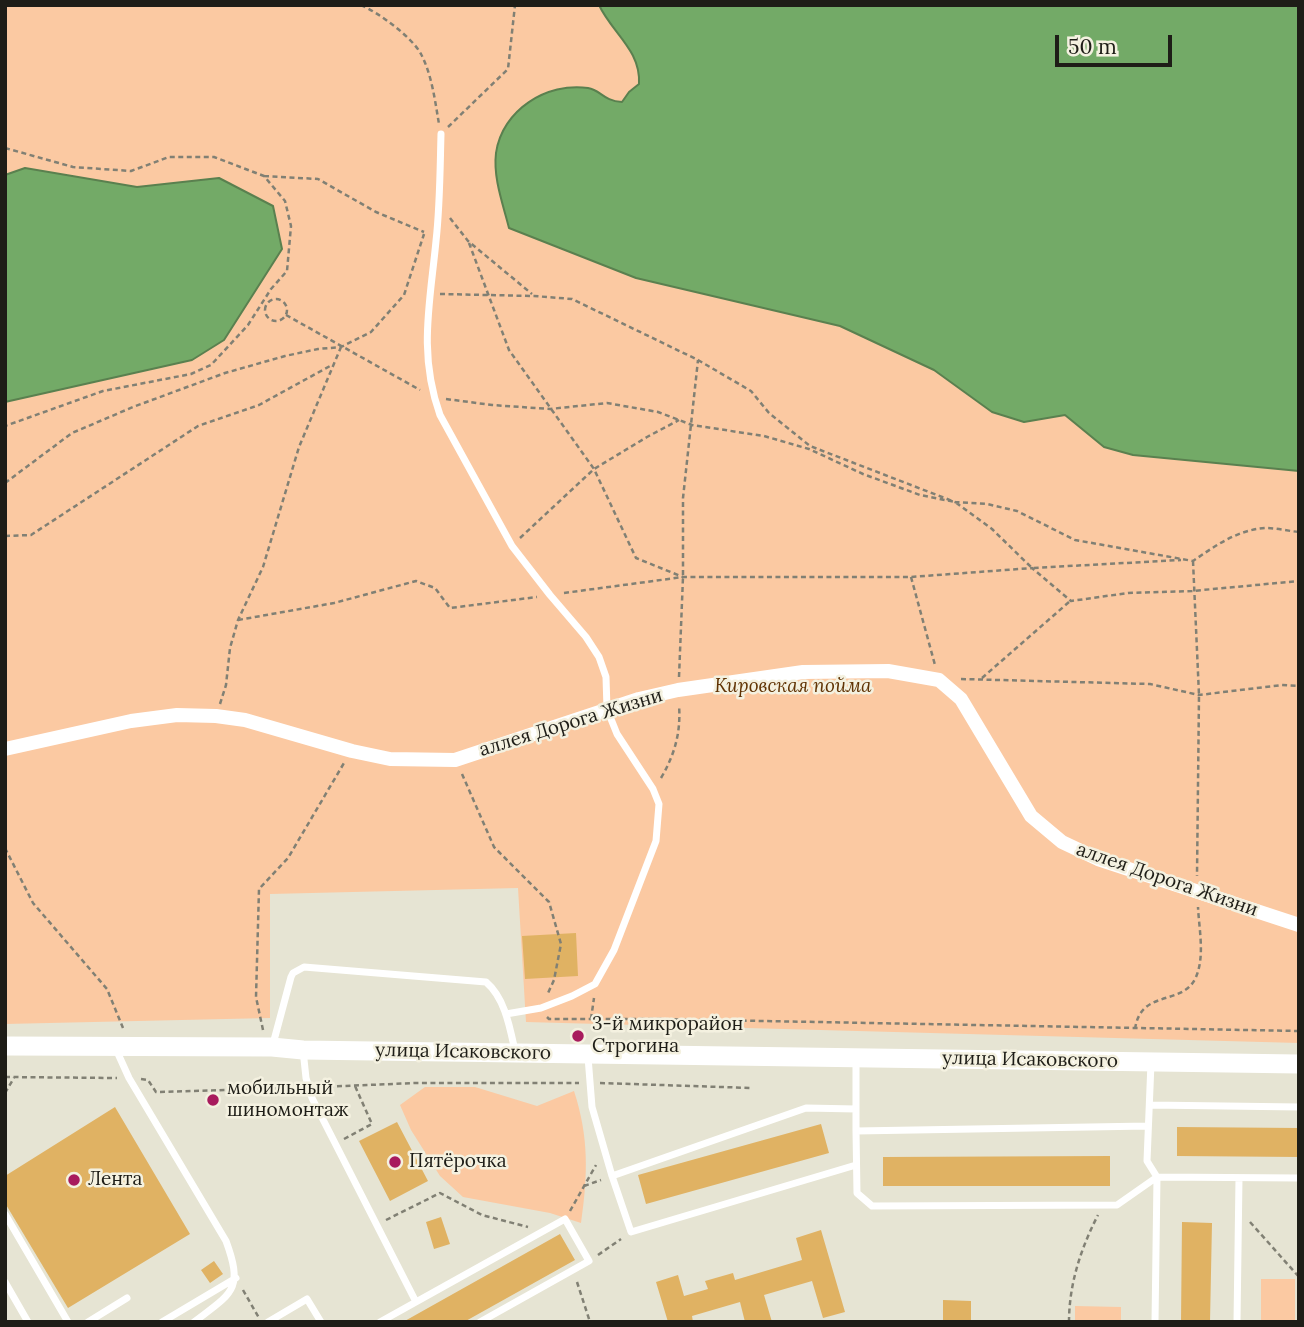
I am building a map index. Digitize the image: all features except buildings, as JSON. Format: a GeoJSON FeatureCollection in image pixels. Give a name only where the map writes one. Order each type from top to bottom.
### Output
{"type":"FeatureCollection","features":[{"type":"Feature","properties":{"kind":"street","name":"аллея Дорога Жизни"},"geometry":{"type":"LineString","coordinates":[[5,749],[131,721],[177,715],[245,720],[352,751],[390,759],[456,760],[607,709],[678,690],[803,672],[888,671],[939,680],[961,699],[1031,816],[1062,842],[1098,859],[1299,925]]}},
{"type":"Feature","properties":{"kind":"street","name":"улица Исаковского"},"geometry":{"type":"LineString","coordinates":[[5,1046],[120,1039],[267,1038],[303,1050],[1299,1064]]}},
{"type":"Feature","properties":{"kind":"lane"},"geometry":{"type":"LineString","coordinates":[[441,134],[426,356],[433,395],[440,415],[513,546],[546,596],[586,637],[599,657],[607,677],[607,709],[617,734],[660,804],[656,841],[614,950],[595,984],[541,1007],[506,1014]]}},
{"type":"Feature","properties":{"kind":"lane"},"geometry":{"type":"LineString","coordinates":[[267,1038],[293,973],[304,967],[486,982],[491,986],[506,1014],[516,1052]]}},
{"type":"Feature","properties":{"kind":"lane"},"geometry":{"type":"LineString","coordinates":[[120,1039],[129,1077],[226,1241],[236,1278],[229,1295],[194,1322]]}},
{"type":"Feature","properties":{"kind":"lane"},"geometry":{"type":"LineString","coordinates":[[303,1050],[308,1088],[416,1302]]}},
{"type":"Feature","properties":{"kind":"lane"},"geometry":{"type":"LineString","coordinates":[[588,1054],[592,1107],[631,1232],[856,1165]]}},
{"type":"Feature","properties":{"kind":"lane"},"geometry":{"type":"LineString","coordinates":[[856,1057],[857,1193],[872,1206],[1117,1205],[1157,1177],[1299,1178]]}},
{"type":"Feature","properties":{"kind":"lane"},"geometry":{"type":"LineString","coordinates":[[1151,1062],[1147,1161],[1157,1177],[1155,1322]]}},
{"type":"Feature","properties":{"kind":"lane"},"geometry":{"type":"LineString","coordinates":[[1150,1105],[1299,1107]]}},
{"type":"Feature","properties":{"kind":"lane"},"geometry":{"type":"LineString","coordinates":[[612,1176],[806,1108],[856,1109]]}},
{"type":"Feature","properties":{"kind":"lane"},"geometry":{"type":"LineString","coordinates":[[856,1131],[1148,1126]]}},
{"type":"Feature","properties":{"kind":"lane"},"geometry":{"type":"LineString","coordinates":[[1237,1322],[1238,1178]]}},
{"type":"Feature","properties":{"kind":"lane"},"geometry":{"type":"LineString","coordinates":[[5,1214],[68,1322]]}},
{"type":"Feature","properties":{"kind":"lane"},"geometry":{"type":"LineString","coordinates":[[380,1322],[565,1219],[589,1261],[480,1322]]}},
{"type":"Feature","properties":{"kind":"lane"},"geometry":{"type":"LineString","coordinates":[[162,1322],[236,1278]]}},
{"type":"Feature","properties":{"kind":"lane"},"geometry":{"type":"LineString","coordinates":[[5,1282],[28,1322]]}},
{"type":"Feature","properties":{"kind":"lane"},"geometry":{"type":"LineString","coordinates":[[88,1322],[127,1298]]}},
{"type":"Feature","properties":{"kind":"lane"},"geometry":{"type":"LineString","coordinates":[[268,1322],[307,1299],[321,1322]]}},
{"type":"Feature","properties":{"kind":"path"},"geometry":{"type":"LineString","coordinates":[[361,5],[395,27],[420,52],[431,81],[441,134]]}},
{"type":"Feature","properties":{"kind":"path"},"geometry":{"type":"LineString","coordinates":[[441,134],[508,69],[515,5]]}},
{"type":"Feature","properties":{"kind":"path"},"geometry":{"type":"LineString","coordinates":[[5,148],[73,167],[131,171],[169,157],[214,157],[264,176],[318,179],[376,212],[424,232]]}},
{"type":"Feature","properties":{"kind":"path"},"geometry":{"type":"LineString","coordinates":[[5,426],[103,391],[191,374],[211,365],[248,324],[271,289],[287,271],[291,226],[285,201],[264,176]]}},
{"type":"Feature","properties":{"kind":"path"},"geometry":{"type":"LineString","coordinates":[[468,242],[509,350],[594,470],[636,558],[683,578]]}},
{"type":"Feature","properties":{"kind":"path"},"geometry":{"type":"LineString","coordinates":[[429,293],[572,299],[698,360],[751,391],[769,413],[810,446],[955,502],[992,529],[1071,601]]}},
{"type":"Feature","properties":{"kind":"path"},"geometry":{"type":"LineString","coordinates":[[279,299],[286,306],[286,315],[282,319],[273,320],[266,314],[267,305],[270,301],[279,299]]}},
{"type":"Feature","properties":{"kind":"path"},"geometry":{"type":"LineString","coordinates":[[286,315],[404,383],[433,395],[459,402],[550,409],[607,404],[658,412],[692,425],[776,439],[809,449],[863,474],[920,495],[943,501],[1017,511],[1075,540],[1181,560]]}},
{"type":"Feature","properties":{"kind":"path"},"geometry":{"type":"LineString","coordinates":[[216,716],[226,685],[230,648],[237,620],[263,567],[299,447],[341,347]]}},
{"type":"Feature","properties":{"kind":"path"},"geometry":{"type":"LineString","coordinates":[[5,483],[72,433],[133,407],[225,373],[285,356],[341,347]]}},
{"type":"Feature","properties":{"kind":"path"},"geometry":{"type":"LineString","coordinates":[[653,789],[670,762],[681,722],[678,690],[683,498],[698,360]]}},
{"type":"Feature","properties":{"kind":"path"},"geometry":{"type":"LineString","coordinates":[[5,536],[32,535],[198,426],[259,405],[332,365]]}},
{"type":"Feature","properties":{"kind":"path"},"geometry":{"type":"LineString","coordinates":[[513,546],[594,470],[679,420]]}},
{"type":"Feature","properties":{"kind":"path"},"geometry":{"type":"LineString","coordinates":[[237,620],[334,603],[416,581],[435,587],[450,608],[683,578],[911,577],[1032,568],[1193,561],[1238,534],[1265,528],[1299,532]]}},
{"type":"Feature","properties":{"kind":"path"},"geometry":{"type":"LineString","coordinates":[[1135,1029],[1136,1019],[1144,1007],[1189,988],[1201,962],[1197,892],[1199,695],[1192,591],[1193,561]]}},
{"type":"Feature","properties":{"kind":"path"},"geometry":{"type":"LineString","coordinates":[[911,577],[939,680],[982,678],[1150,684],[1199,695],[1282,685],[1299,686]]}},
{"type":"Feature","properties":{"kind":"path"},"geometry":{"type":"LineString","coordinates":[[982,678],[1071,601],[1128,593],[1192,591],[1299,581]]}},
{"type":"Feature","properties":{"kind":"path"},"geometry":{"type":"LineString","coordinates":[[267,1038],[256,997],[259,889],[288,858],[352,751]]}},
{"type":"Feature","properties":{"kind":"path"},"geometry":{"type":"LineString","coordinates":[[456,760],[494,846],[549,902],[561,944],[554,980],[541,1007],[549,1019],[1299,1031]]}},
{"type":"Feature","properties":{"kind":"path"},"geometry":{"type":"LineString","coordinates":[[5,848],[33,903],[107,989],[120,1039]]}},
{"type":"Feature","properties":{"kind":"path"},"geometry":{"type":"LineString","coordinates":[[591,1019],[595,984]]}},
{"type":"Feature","properties":{"kind":"path"},"geometry":{"type":"LineString","coordinates":[[5,1077],[129,1077],[148,1080],[156,1092],[415,1083],[590,1083],[752,1088]]}},
{"type":"Feature","properties":{"kind":"path"},"geometry":{"type":"LineString","coordinates":[[5,1093],[15,1077]]}},
{"type":"Feature","properties":{"kind":"path"},"geometry":{"type":"LineString","coordinates":[[335,1143],[372,1124],[355,1086]]}},
{"type":"Feature","properties":{"kind":"path"},"geometry":{"type":"LineString","coordinates":[[565,1219],[604,1150]]}},
{"type":"Feature","properties":{"kind":"path"},"geometry":{"type":"LineString","coordinates":[[584,1186],[612,1176]]}},
{"type":"Feature","properties":{"kind":"path"},"geometry":{"type":"LineString","coordinates":[[376,1225],[440,1193],[482,1214],[544,1231]]}},
{"type":"Feature","properties":{"kind":"path"},"geometry":{"type":"LineString","coordinates":[[1069,1322],[1069,1299],[1085,1241],[1103,1205]]}},
{"type":"Feature","properties":{"kind":"path"},"geometry":{"type":"LineString","coordinates":[[1238,1209],[1299,1277]]}},
{"type":"Feature","properties":{"kind":"path"},"geometry":{"type":"LineString","coordinates":[[589,1261],[631,1232]]}},
{"type":"Feature","properties":{"kind":"path"},"geometry":{"type":"LineString","coordinates":[[573,1270],[590,1322]]}},
{"type":"Feature","properties":{"kind":"path"},"geometry":{"type":"LineString","coordinates":[[236,1278],[261,1322]]}},
{"type":"Feature","properties":{"kind":"green space","name":"Кировская пойма"},"geometry":{"type":"Polygon","coordinates":[[[5,5],[599,5],[631,52],[638,73],[639,85],[629,92],[622,102],[609,102],[591,88],[636,278],[840,326],[934,370],[992,412],[1024,422],[1065,415],[1104,447],[1133,455],[1299,471],[1299,1043],[526,1022],[518,888],[270,894],[270,1018],[5,1024],[5,402],[192,360],[219,178],[137,187],[25,168],[5,175],[5,5]]]}},
{"type":"Feature","properties":{"kind":"green space"},"geometry":{"type":"Polygon","coordinates":[[[425,1087],[475,1087],[537,1106],[574,1091],[586,1156],[581,1223],[550,1213],[463,1197],[440,1176],[411,1130],[400,1105],[425,1087]]]}},
{"type":"Feature","properties":{"kind":"green space"},"geometry":{"type":"Polygon","coordinates":[[[1261,1279],[1295,1279],[1295,1322],[1261,1322],[1261,1279]]]}},
{"type":"Feature","properties":{"kind":"green space"},"geometry":{"type":"Polygon","coordinates":[[[1075,1306],[1121,1307],[1121,1322],[1075,1322],[1075,1306]]]}},
{"type":"Feature","properties":{"kind":"shaded area"},"geometry":{"type":"Polygon","coordinates":[[[599,5],[1299,5],[1299,471],[1133,455],[1104,447],[1065,415],[1024,422],[992,412],[934,370],[840,326],[636,278],[509,228],[495,162],[500,138],[517,112],[542,95],[573,87],[592,89],[610,100],[622,102],[639,84],[631,51],[599,5]]]}},
{"type":"Feature","properties":{"kind":"shaded area"},"geometry":{"type":"Polygon","coordinates":[[[25,168],[137,187],[219,178],[273,206],[282,249],[224,340],[192,360],[5,402],[5,175],[25,168]]]}},
{"type":"Feature","properties":{"kind":"place","name":"3-й микрорайон Строгина"},"geometry":{"type":"Point","coordinates":[578,1036]}},
{"type":"Feature","properties":{"kind":"place","name":"мобильный шиномонтаж"},"geometry":{"type":"Point","coordinates":[213,1100]}},
{"type":"Feature","properties":{"kind":"place","name":"Пятёрочка"},"geometry":{"type":"Point","coordinates":[395,1162]}},
{"type":"Feature","properties":{"kind":"place","name":"Лента"},"geometry":{"type":"Point","coordinates":[74,1180]}}]}
